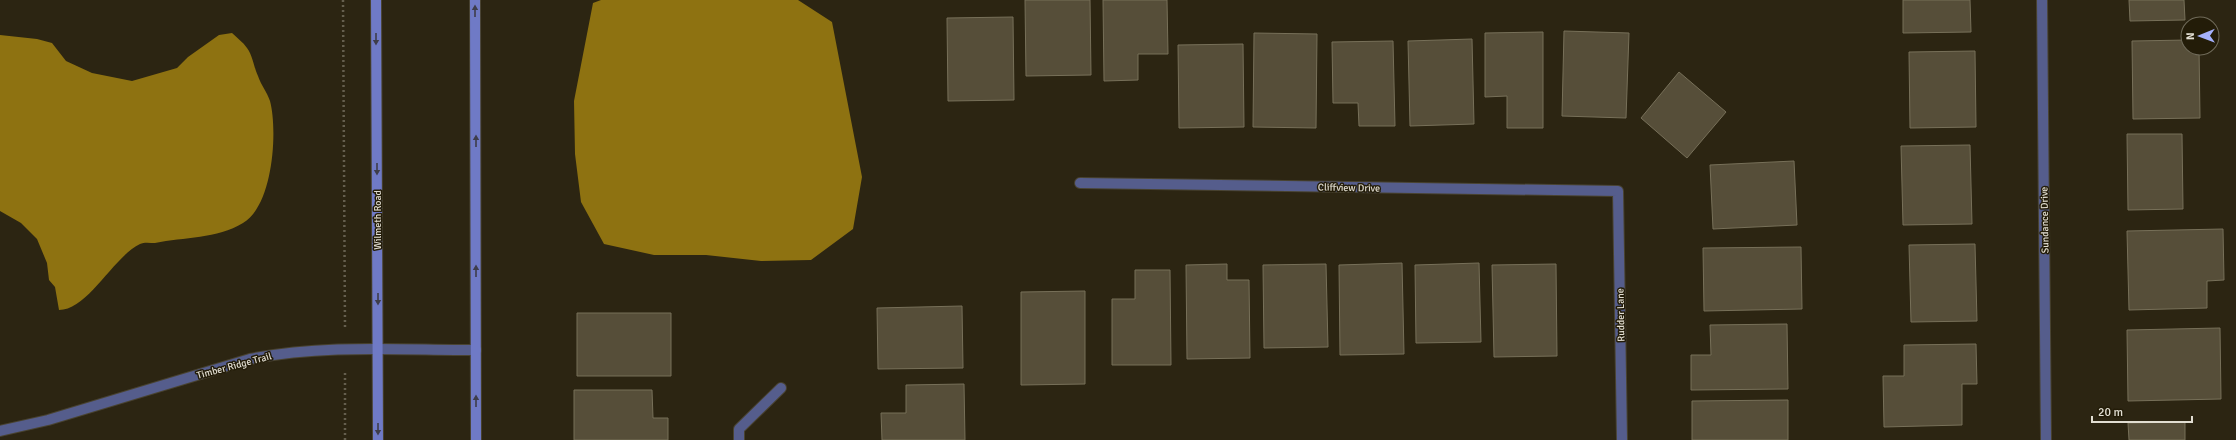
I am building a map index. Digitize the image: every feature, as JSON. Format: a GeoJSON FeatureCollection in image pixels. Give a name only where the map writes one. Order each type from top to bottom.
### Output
{"type":"FeatureCollection","features":[{"type":"Feature","properties":{"kind":"main road","name":"Wilmeth Road"},"geometry":{"type":"LineString","coordinates":[[376,0],[378,440]]}},
{"type":"Feature","properties":{"kind":"main road"},"geometry":{"type":"LineString","coordinates":[[475,0],[476,440]]}},
{"type":"Feature","properties":{"kind":"street","name":"Sundance Drive"},"geometry":{"type":"LineString","coordinates":[[2042,0],[2046,440]]}},
{"type":"Feature","properties":{"kind":"street","name":"Cliffview Drive"},"geometry":{"type":"LineString","coordinates":[[1080,183],[1618,191]]}},
{"type":"Feature","properties":{"kind":"street","name":"Rudder Lane"},"geometry":{"type":"LineString","coordinates":[[1618,191],[1622,440]]}},
{"type":"Feature","properties":{"kind":"street","name":"Timber Ridge Trail"},"geometry":{"type":"LineString","coordinates":[[0,431],[48,420],[250,359],[280,353],[345,350],[476,350]]}},
{"type":"Feature","properties":{"kind":"street"},"geometry":{"type":"LineString","coordinates":[[740,440],[739,429],[781,388]]}},
{"type":"Feature","properties":{"kind":"path"},"geometry":{"type":"LineString","coordinates":[[343,0],[345,440]]}},
{"type":"Feature","properties":{"kind":"shaded area"},"geometry":{"type":"Polygon","coordinates":[[[601,0],[798,0],[832,22],[862,177],[853,229],[811,260],[761,261],[706,255],[654,255],[604,244],[581,202],[575,154],[574,101],[593,3],[601,0]]]}},
{"type":"Feature","properties":{"kind":"shaded area"},"geometry":{"type":"Polygon","coordinates":[[[232,33],[249,51],[259,79],[270,101],[272,114],[273,148],[271,167],[267,185],[261,201],[253,214],[243,223],[233,228],[211,235],[140,244],[120,260],[80,302],[70,308],[59,310],[55,287],[49,280],[47,263],[37,239],[21,223],[0,211],[0,35],[37,39],[52,43],[66,61],[92,73],[132,81],[177,68],[188,57],[219,35],[232,33]]]}},
{"type":"Feature","properties":{"kind":"building"},"geometry":{"type":"Polygon","coordinates":[[[1025,0],[1090,0],[1091,75],[1026,76],[1025,0]]]}},
{"type":"Feature","properties":{"kind":"building"},"geometry":{"type":"Polygon","coordinates":[[[1103,0],[1167,0],[1168,54],[1138,54],[1138,80],[1104,81],[1103,0]]]}},
{"type":"Feature","properties":{"kind":"building"},"geometry":{"type":"Polygon","coordinates":[[[1903,0],[1970,0],[1971,32],[1903,33],[1903,0]]]}},
{"type":"Feature","properties":{"kind":"building"},"geometry":{"type":"Polygon","coordinates":[[[2129,0],[2184,0],[2185,16],[2180,16],[2180,20],[2130,21],[2129,0]]]}},
{"type":"Feature","properties":{"kind":"building"},"geometry":{"type":"Polygon","coordinates":[[[1013,17],[1014,100],[948,101],[947,18],[1013,17]]]}},
{"type":"Feature","properties":{"kind":"building"},"geometry":{"type":"Polygon","coordinates":[[[1564,31],[1629,33],[1626,118],[1562,116],[1564,31]]]}},
{"type":"Feature","properties":{"kind":"building"},"geometry":{"type":"Polygon","coordinates":[[[1543,32],[1543,128],[1507,128],[1507,96],[1485,97],[1485,33],[1543,32]]]}},
{"type":"Feature","properties":{"kind":"building"},"geometry":{"type":"Polygon","coordinates":[[[1254,33],[1317,34],[1316,128],[1253,127],[1254,33]]]}},
{"type":"Feature","properties":{"kind":"building"},"geometry":{"type":"Polygon","coordinates":[[[1472,39],[1474,124],[1410,126],[1408,41],[1472,39]]]}},
{"type":"Feature","properties":{"kind":"building"},"geometry":{"type":"Polygon","coordinates":[[[2180,40],[2180,56],[2199,56],[2200,118],[2133,119],[2132,41],[2180,40]]]}},
{"type":"Feature","properties":{"kind":"building"},"geometry":{"type":"Polygon","coordinates":[[[1393,41],[1395,126],[1359,126],[1358,103],[1333,103],[1332,42],[1393,41]]]}},
{"type":"Feature","properties":{"kind":"building"},"geometry":{"type":"Polygon","coordinates":[[[1243,44],[1244,127],[1179,128],[1178,45],[1243,44]]]}},
{"type":"Feature","properties":{"kind":"building"},"geometry":{"type":"Polygon","coordinates":[[[1975,51],[1976,127],[1910,128],[1909,52],[1975,51]]]}},
{"type":"Feature","properties":{"kind":"building"},"geometry":{"type":"Polygon","coordinates":[[[1679,72],[1726,112],[1687,158],[1641,118],[1679,72]]]}},
{"type":"Feature","properties":{"kind":"building"},"geometry":{"type":"Polygon","coordinates":[[[2127,134],[2182,134],[2183,209],[2128,210],[2127,134]]]}},
{"type":"Feature","properties":{"kind":"building"},"geometry":{"type":"Polygon","coordinates":[[[1970,145],[1972,224],[1903,225],[1901,146],[1970,145]]]}},
{"type":"Feature","properties":{"kind":"building"},"geometry":{"type":"Polygon","coordinates":[[[1794,161],[1797,225],[1713,229],[1710,165],[1794,161]]]}},
{"type":"Feature","properties":{"kind":"building"},"geometry":{"type":"Polygon","coordinates":[[[2223,229],[2224,280],[2207,281],[2207,308],[2129,310],[2127,231],[2223,229]]]}},
{"type":"Feature","properties":{"kind":"building"},"geometry":{"type":"Polygon","coordinates":[[[1975,244],[1977,321],[1911,322],[1909,245],[1975,244]]]}},
{"type":"Feature","properties":{"kind":"building"},"geometry":{"type":"Polygon","coordinates":[[[1801,247],[1802,309],[1704,311],[1703,248],[1801,247]]]}},
{"type":"Feature","properties":{"kind":"building"},"geometry":{"type":"Polygon","coordinates":[[[1402,263],[1404,354],[1340,355],[1339,265],[1402,263]]]}},
{"type":"Feature","properties":{"kind":"building"},"geometry":{"type":"Polygon","coordinates":[[[1479,263],[1481,342],[1416,343],[1415,265],[1479,263]]]}},
{"type":"Feature","properties":{"kind":"building"},"geometry":{"type":"Polygon","coordinates":[[[1227,264],[1227,280],[1249,280],[1250,358],[1187,359],[1186,265],[1227,264]]]}},
{"type":"Feature","properties":{"kind":"building"},"geometry":{"type":"Polygon","coordinates":[[[1326,264],[1328,347],[1264,348],[1263,265],[1326,264]]]}},
{"type":"Feature","properties":{"kind":"building"},"geometry":{"type":"Polygon","coordinates":[[[1556,264],[1557,356],[1494,357],[1492,265],[1556,264]]]}},
{"type":"Feature","properties":{"kind":"building"},"geometry":{"type":"Polygon","coordinates":[[[1135,270],[1170,270],[1171,365],[1112,365],[1112,299],[1135,299],[1135,270]]]}},
{"type":"Feature","properties":{"kind":"building"},"geometry":{"type":"Polygon","coordinates":[[[1085,291],[1085,384],[1021,385],[1021,292],[1085,291]]]}},
{"type":"Feature","properties":{"kind":"building"},"geometry":{"type":"Polygon","coordinates":[[[962,306],[963,368],[878,369],[877,308],[962,306]]]}},
{"type":"Feature","properties":{"kind":"building"},"geometry":{"type":"Polygon","coordinates":[[[577,313],[671,313],[671,376],[577,376],[577,313]]]}},
{"type":"Feature","properties":{"kind":"building"},"geometry":{"type":"Polygon","coordinates":[[[1787,324],[1788,389],[1691,390],[1691,355],[1711,355],[1710,325],[1787,324]]]}},
{"type":"Feature","properties":{"kind":"building"},"geometry":{"type":"Polygon","coordinates":[[[2220,328],[2221,399],[2128,401],[2127,330],[2220,328]]]}},
{"type":"Feature","properties":{"kind":"building"},"geometry":{"type":"Polygon","coordinates":[[[1976,344],[1977,384],[1962,384],[1962,425],[1884,427],[1883,376],[1904,376],[1904,345],[1976,344]]]}},
{"type":"Feature","properties":{"kind":"building"},"geometry":{"type":"Polygon","coordinates":[[[964,384],[965,440],[882,440],[881,413],[906,413],[906,385],[964,384]]]}},
{"type":"Feature","properties":{"kind":"building"},"geometry":{"type":"Polygon","coordinates":[[[574,390],[652,390],[653,418],[668,418],[668,440],[574,440],[574,390]]]}},
{"type":"Feature","properties":{"kind":"building"},"geometry":{"type":"Polygon","coordinates":[[[1788,400],[1788,440],[1692,440],[1692,401],[1788,400]]]}},
{"type":"Feature","properties":{"kind":"building"},"geometry":{"type":"Polygon","coordinates":[[[2185,422],[2185,440],[2129,440],[2128,423],[2185,422]]]}}]}
